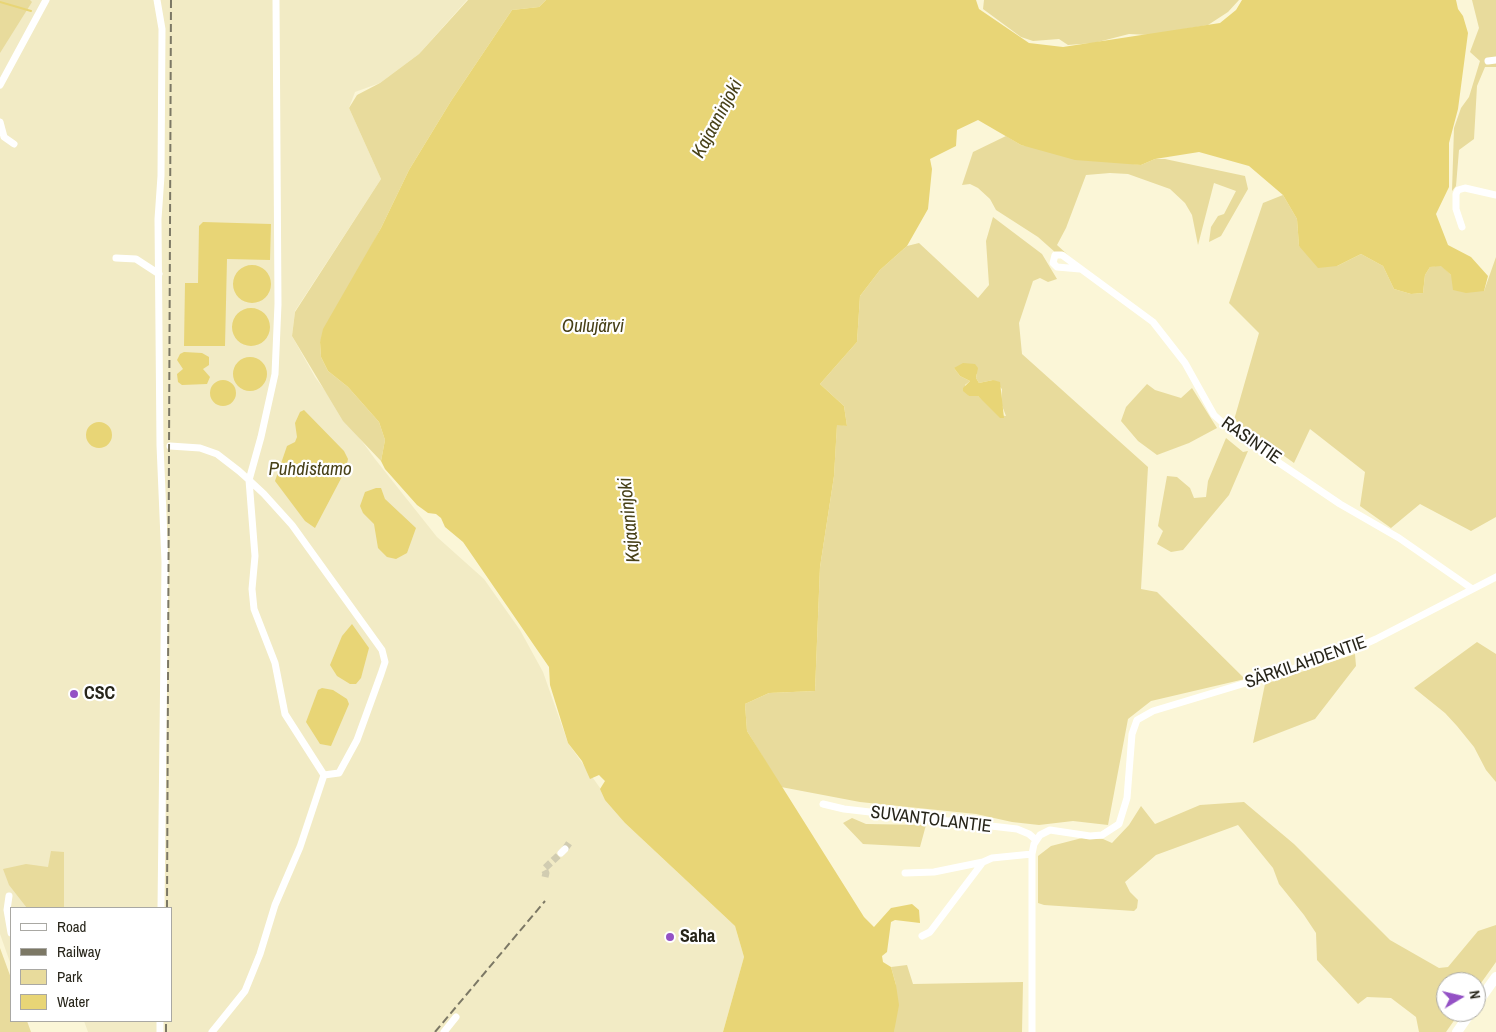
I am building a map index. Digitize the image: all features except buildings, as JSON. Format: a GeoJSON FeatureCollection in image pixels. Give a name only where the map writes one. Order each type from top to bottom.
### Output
{"type":"FeatureCollection","features":[{"type":"Feature","properties":{"kind":"street"},"geometry":{"type":"LineString","coordinates":[[157,0],[162,29],[161,176],[158,219],[160,274],[160,445],[165,552],[162,907]]}},
{"type":"Feature","properties":{"kind":"street"},"geometry":{"type":"LineString","coordinates":[[276,0],[278,304],[275,374],[261,437],[248,480],[255,556],[252,589],[254,609],[274,663],[285,714],[324,776]]}},
{"type":"Feature","properties":{"kind":"street"},"geometry":{"type":"LineString","coordinates":[[0,85],[44,1]]}},
{"type":"Feature","properties":{"kind":"street"},"geometry":{"type":"LineString","coordinates":[[1488,61],[1496,60]]}},
{"type":"Feature","properties":{"kind":"street"},"geometry":{"type":"LineString","coordinates":[[0,122],[4,137],[14,144]]}},
{"type":"Feature","properties":{"kind":"street"},"geometry":{"type":"LineString","coordinates":[[1462,227],[1456,209],[1456,194],[1458,190],[1465,188],[1496,195]]}},
{"type":"Feature","properties":{"kind":"street","name":"RASINTIE"},"geometry":{"type":"LineString","coordinates":[[1080,269],[1061,269],[1053,263],[1055,255],[1066,257],[1153,322],[1185,363],[1214,415],[1232,431],[1340,504],[1399,538],[1470,588]]}},
{"type":"Feature","properties":{"kind":"street"},"geometry":{"type":"LineString","coordinates":[[116,258],[136,259],[160,274]]}},
{"type":"Feature","properties":{"kind":"street"},"geometry":{"type":"LineString","coordinates":[[170,446],[200,448],[216,454],[248,480],[292,525],[384,655],[385,662],[357,740],[339,773],[324,776]]}},
{"type":"Feature","properties":{"kind":"street","name":"SÄRKILAHDENTIE"},"geometry":{"type":"LineString","coordinates":[[1036,840],[1040,834],[1050,830],[1090,836],[1102,835],[1119,824],[1127,798],[1132,734],[1137,720],[1153,711],[1345,653],[1376,639],[1470,588],[1496,577]]}},
{"type":"Feature","properties":{"kind":"street"},"geometry":{"type":"LineString","coordinates":[[212,1032],[245,991],[260,954],[278,896],[302,839],[324,776]]}},
{"type":"Feature","properties":{"kind":"street","name":"SUVANTOLANTIE"},"geometry":{"type":"LineString","coordinates":[[823,804],[844,809],[1017,830],[1030,834],[1036,840]]}},
{"type":"Feature","properties":{"kind":"street"},"geometry":{"type":"LineString","coordinates":[[1032,1032],[1032,854],[1036,840]]}},
{"type":"Feature","properties":{"kind":"street"},"geometry":{"type":"LineString","coordinates":[[905,873],[934,872],[983,862],[992,858],[1032,854]]}},
{"type":"Feature","properties":{"kind":"street"},"geometry":{"type":"LineString","coordinates":[[922,936],[930,932],[983,862]]}},
{"type":"Feature","properties":{"kind":"street"},"geometry":{"type":"LineString","coordinates":[[9,896],[6,910],[10,928]]}},
{"type":"Feature","properties":{"kind":"street"},"geometry":{"type":"LineString","coordinates":[[1486,991],[1496,977]]}},
{"type":"Feature","properties":{"kind":"street"},"geometry":{"type":"LineString","coordinates":[[444,1032],[456,1017]]}},
{"type":"Feature","properties":{"kind":"shaded area"},"geometry":{"type":"Polygon","coordinates":[[[0,0],[467,0],[419,54],[380,83],[355,92],[349,108],[381,179],[295,311],[292,336],[315,377],[375,459],[437,537],[484,579],[520,630],[543,672],[568,743],[625,823],[735,926],[744,957],[723,1032],[88,1032],[84,1022],[172,1022],[172,907],[10,907],[10,962],[0,934],[0,0]]]}},
{"type":"Feature","properties":{"kind":"green space"},"geometry":{"type":"Polygon","coordinates":[[[0,0],[30,0],[32,2],[0,53],[0,0]]]}},
{"type":"Feature","properties":{"kind":"green space"},"geometry":{"type":"Polygon","coordinates":[[[468,0],[546,0],[539,7],[512,10],[451,101],[409,170],[381,228],[320,342],[321,357],[328,371],[348,387],[379,422],[385,440],[381,461],[343,421],[292,336],[295,312],[381,179],[349,108],[357,95],[380,83],[419,54],[468,0]]]}},
{"type":"Feature","properties":{"kind":"green space"},"geometry":{"type":"Polygon","coordinates":[[[984,0],[1239,0],[1228,12],[1208,25],[1150,35],[1129,34],[1094,43],[1068,45],[1059,39],[1033,41],[1021,37],[983,9],[984,0]]]}},
{"type":"Feature","properties":{"kind":"green space"},"geometry":{"type":"Polygon","coordinates":[[[1472,0],[1496,0],[1496,67],[1485,67],[1477,86],[1474,139],[1459,150],[1456,186],[1452,191],[1454,128],[1461,108],[1469,97],[1480,61],[1470,52],[1479,28],[1472,0]]]}},
{"type":"Feature","properties":{"kind":"green space"},"geometry":{"type":"Polygon","coordinates":[[[1006,136],[1021,145],[1125,163],[1141,165],[1155,159],[1165,159],[1245,176],[1248,189],[1221,236],[1209,242],[1211,227],[1218,216],[1224,214],[1236,191],[1214,183],[1198,245],[1192,215],[1185,203],[1170,189],[1128,174],[1086,175],[1066,228],[1057,245],[1068,255],[1064,252],[1056,253],[1038,237],[996,210],[990,199],[978,188],[970,184],[962,185],[973,152],[1006,136]]]}},
{"type":"Feature","properties":{"kind":"green space"},"geometry":{"type":"Polygon","coordinates":[[[1283,195],[1297,219],[1299,246],[1337,266],[1361,254],[1383,266],[1394,289],[1411,294],[1423,293],[1425,275],[1430,267],[1441,265],[1451,275],[1484,291],[1496,257],[1496,517],[1471,531],[1420,504],[1391,528],[1360,506],[1365,472],[1310,429],[1294,463],[1234,420],[1259,333],[1229,303],[1263,203],[1283,195]]]}},
{"type":"Feature","properties":{"kind":"green space"},"geometry":{"type":"Polygon","coordinates":[[[993,217],[1042,254],[1057,279],[1048,282],[1040,278],[1033,281],[1019,323],[1022,354],[1148,467],[1141,589],[1157,592],[1245,679],[1151,701],[1128,719],[1108,825],[1073,821],[1039,825],[1012,822],[976,814],[860,802],[781,787],[747,731],[745,704],[769,693],[815,691],[820,567],[834,476],[837,424],[847,426],[844,406],[820,384],[857,342],[860,296],[880,270],[907,246],[919,243],[978,298],[989,285],[986,241],[993,217]],[[954,368],[960,376],[970,381],[965,385],[969,396],[978,396],[996,411],[998,415],[1006,416],[1001,403],[1002,389],[993,380],[979,383],[976,378],[977,374],[954,368]]]}},
{"type":"Feature","properties":{"kind":"green space"},"geometry":{"type":"Polygon","coordinates":[[[1147,384],[1155,390],[1181,398],[1192,388],[1217,428],[1189,443],[1157,455],[1138,441],[1121,421],[1126,407],[1147,384]]]}},
{"type":"Feature","properties":{"kind":"green space"},"geometry":{"type":"Polygon","coordinates":[[[1226,438],[1243,452],[1248,451],[1229,495],[1183,550],[1171,552],[1157,544],[1163,531],[1158,526],[1167,476],[1177,477],[1190,488],[1194,498],[1206,497],[1208,481],[1226,438]]]}},
{"type":"Feature","properties":{"kind":"green space"},"geometry":{"type":"Polygon","coordinates":[[[1477,642],[1496,654],[1496,782],[1486,770],[1474,747],[1457,726],[1445,713],[1414,688],[1477,642]]]}},
{"type":"Feature","properties":{"kind":"green space"},"geometry":{"type":"Polygon","coordinates":[[[1355,654],[1356,666],[1315,719],[1253,743],[1265,684],[1355,654]]]}},
{"type":"Feature","properties":{"kind":"green space"},"geometry":{"type":"Polygon","coordinates":[[[1244,802],[1294,844],[1390,940],[1439,968],[1448,967],[1478,931],[1496,925],[1496,962],[1486,976],[1486,972],[1436,972],[1436,1022],[1453,1022],[1446,1032],[1419,1032],[1416,1017],[1391,998],[1367,997],[1358,1004],[1317,960],[1316,933],[1279,884],[1273,868],[1238,825],[1156,855],[1125,882],[1130,892],[1138,900],[1137,908],[1134,911],[1038,903],[1038,856],[1051,846],[1082,838],[1103,839],[1112,843],[1129,825],[1141,806],[1155,824],[1200,805],[1244,802]]]}},
{"type":"Feature","properties":{"kind":"green space"},"geometry":{"type":"Polygon","coordinates":[[[852,818],[866,824],[926,825],[920,847],[863,844],[843,823],[852,818]]]}},
{"type":"Feature","properties":{"kind":"green space"},"geometry":{"type":"Polygon","coordinates":[[[51,851],[64,852],[64,907],[26,907],[9,885],[3,869],[26,864],[48,867],[51,851]]]}},
{"type":"Feature","properties":{"kind":"green space"},"geometry":{"type":"Polygon","coordinates":[[[0,948],[10,975],[10,1022],[27,1022],[31,1032],[0,1032],[0,948]]]}},
{"type":"Feature","properties":{"kind":"green space"},"geometry":{"type":"Polygon","coordinates":[[[907,965],[913,984],[1023,982],[1022,1032],[894,1032],[896,985],[891,967],[907,965]]]}},
{"type":"Feature","properties":{"kind":"water","name":"Oulujärvi"},"geometry":{"type":"Polygon","coordinates":[[[546,0],[976,0],[979,9],[1029,43],[1063,47],[1220,23],[1236,10],[1242,0],[1456,0],[1458,9],[1463,16],[1468,33],[1458,109],[1449,143],[1449,187],[1436,214],[1448,245],[1471,257],[1488,276],[1484,291],[1466,293],[1453,290],[1451,275],[1441,266],[1430,267],[1425,275],[1423,293],[1411,294],[1394,289],[1383,266],[1361,254],[1337,266],[1318,268],[1299,246],[1297,219],[1283,195],[1249,166],[1199,152],[1155,159],[1141,165],[1075,160],[1021,145],[978,120],[957,130],[956,146],[930,159],[932,169],[928,209],[907,246],[880,270],[860,296],[857,342],[820,384],[844,406],[847,426],[837,425],[834,476],[820,567],[815,691],[769,693],[745,704],[747,731],[864,917],[874,927],[891,908],[912,904],[919,910],[920,923],[895,920],[891,922],[887,952],[882,956],[883,962],[891,967],[896,985],[899,1005],[894,1032],[723,1032],[744,957],[735,926],[625,823],[605,800],[600,789],[605,781],[599,775],[590,779],[582,761],[568,743],[550,685],[549,667],[463,542],[445,527],[441,518],[436,514],[428,513],[417,505],[385,469],[381,461],[385,440],[379,422],[348,387],[328,371],[321,357],[320,342],[323,329],[381,228],[409,170],[451,101],[512,10],[539,7],[546,0]]]}},
{"type":"Feature","properties":{"kind":"water"},"geometry":{"type":"Polygon","coordinates":[[[203,222],[271,224],[270,260],[227,259],[225,346],[184,346],[185,283],[198,283],[199,226],[203,222]]]}},
{"type":"Feature","properties":{"kind":"water"},"geometry":{"type":"Polygon","coordinates":[[[252,265],[266,270],[271,284],[266,298],[252,303],[238,298],[233,284],[238,270],[252,265]]]}},
{"type":"Feature","properties":{"kind":"water"},"geometry":{"type":"Polygon","coordinates":[[[251,308],[265,313],[270,327],[265,341],[251,346],[237,341],[232,327],[237,313],[251,308]]]}},
{"type":"Feature","properties":{"kind":"water"},"geometry":{"type":"Polygon","coordinates":[[[184,352],[202,353],[209,357],[209,365],[203,369],[210,377],[207,384],[182,385],[178,382],[177,374],[183,369],[177,360],[180,354],[184,352]]]}},
{"type":"Feature","properties":{"kind":"water"},"geometry":{"type":"Polygon","coordinates":[[[250,357],[262,362],[267,374],[262,386],[250,391],[238,386],[233,374],[238,362],[250,357]]]}},
{"type":"Feature","properties":{"kind":"water"},"geometry":{"type":"Polygon","coordinates":[[[963,363],[975,364],[978,368],[976,378],[979,383],[993,380],[1000,382],[1004,418],[1000,418],[978,396],[969,396],[963,391],[963,388],[970,381],[960,376],[954,368],[963,363]]]}},
{"type":"Feature","properties":{"kind":"water"},"geometry":{"type":"Polygon","coordinates":[[[223,380],[232,384],[236,393],[232,402],[223,406],[214,402],[210,393],[214,384],[223,380]]]}},
{"type":"Feature","properties":{"kind":"water","name":"Puhdistamo"},"geometry":{"type":"Polygon","coordinates":[[[304,410],[344,451],[348,459],[346,469],[315,528],[305,521],[275,481],[287,446],[295,442],[297,437],[295,423],[300,412],[304,410]]]}},
{"type":"Feature","properties":{"kind":"water"},"geometry":{"type":"Polygon","coordinates":[[[99,422],[108,426],[112,435],[108,444],[99,448],[90,444],[86,435],[90,426],[99,422]]]}},
{"type":"Feature","properties":{"kind":"water"},"geometry":{"type":"Polygon","coordinates":[[[381,488],[385,499],[416,528],[407,553],[396,559],[387,557],[378,548],[374,524],[363,513],[360,506],[365,492],[381,488]]]}},
{"type":"Feature","properties":{"kind":"water"},"geometry":{"type":"Polygon","coordinates":[[[352,624],[369,648],[361,678],[356,684],[350,684],[337,676],[330,665],[342,636],[352,624]]]}},
{"type":"Feature","properties":{"kind":"water"},"geometry":{"type":"Polygon","coordinates":[[[322,688],[333,690],[347,699],[349,704],[331,746],[320,744],[306,722],[318,690],[322,688]]]}},
{"type":"Feature","properties":{"kind":"waterway"},"geometry":{"type":"LineString","coordinates":[[0,2],[31,11]]}},
{"type":"Feature","properties":{"kind":"tunnel"},"geometry":{"type":"LineString","coordinates":[[565,849],[570,842]]}},
{"type":"Feature","properties":{"kind":"tunnel"},"geometry":{"type":"LineString","coordinates":[[545,877],[544,869],[561,853]]}},
{"type":"Feature","properties":{"kind":"railway"},"geometry":{"type":"LineString","coordinates":[[167,907],[171,0]]}},
{"type":"Feature","properties":{"kind":"railway"},"geometry":{"type":"LineString","coordinates":[[435,1032],[545,901]]}},
{"type":"Feature","properties":{"kind":"railway"},"geometry":{"type":"LineString","coordinates":[[166,1022],[166,1032]]}},
{"type":"Feature","properties":{"kind":"place","name":"CSC"},"geometry":{"type":"Point","coordinates":[74,694]}},
{"type":"Feature","properties":{"kind":"place","name":"Saha"},"geometry":{"type":"Point","coordinates":[670,937]}},
{"type":"Feature","properties":{"kind":"water label","name":"Kajaaninjoki"},"geometry":{"type":"Point","coordinates":[718,119]}},
{"type":"Feature","properties":{"kind":"water label","name":"Kajaaninjoki"},"geometry":{"type":"Point","coordinates":[630,520]}}]}
